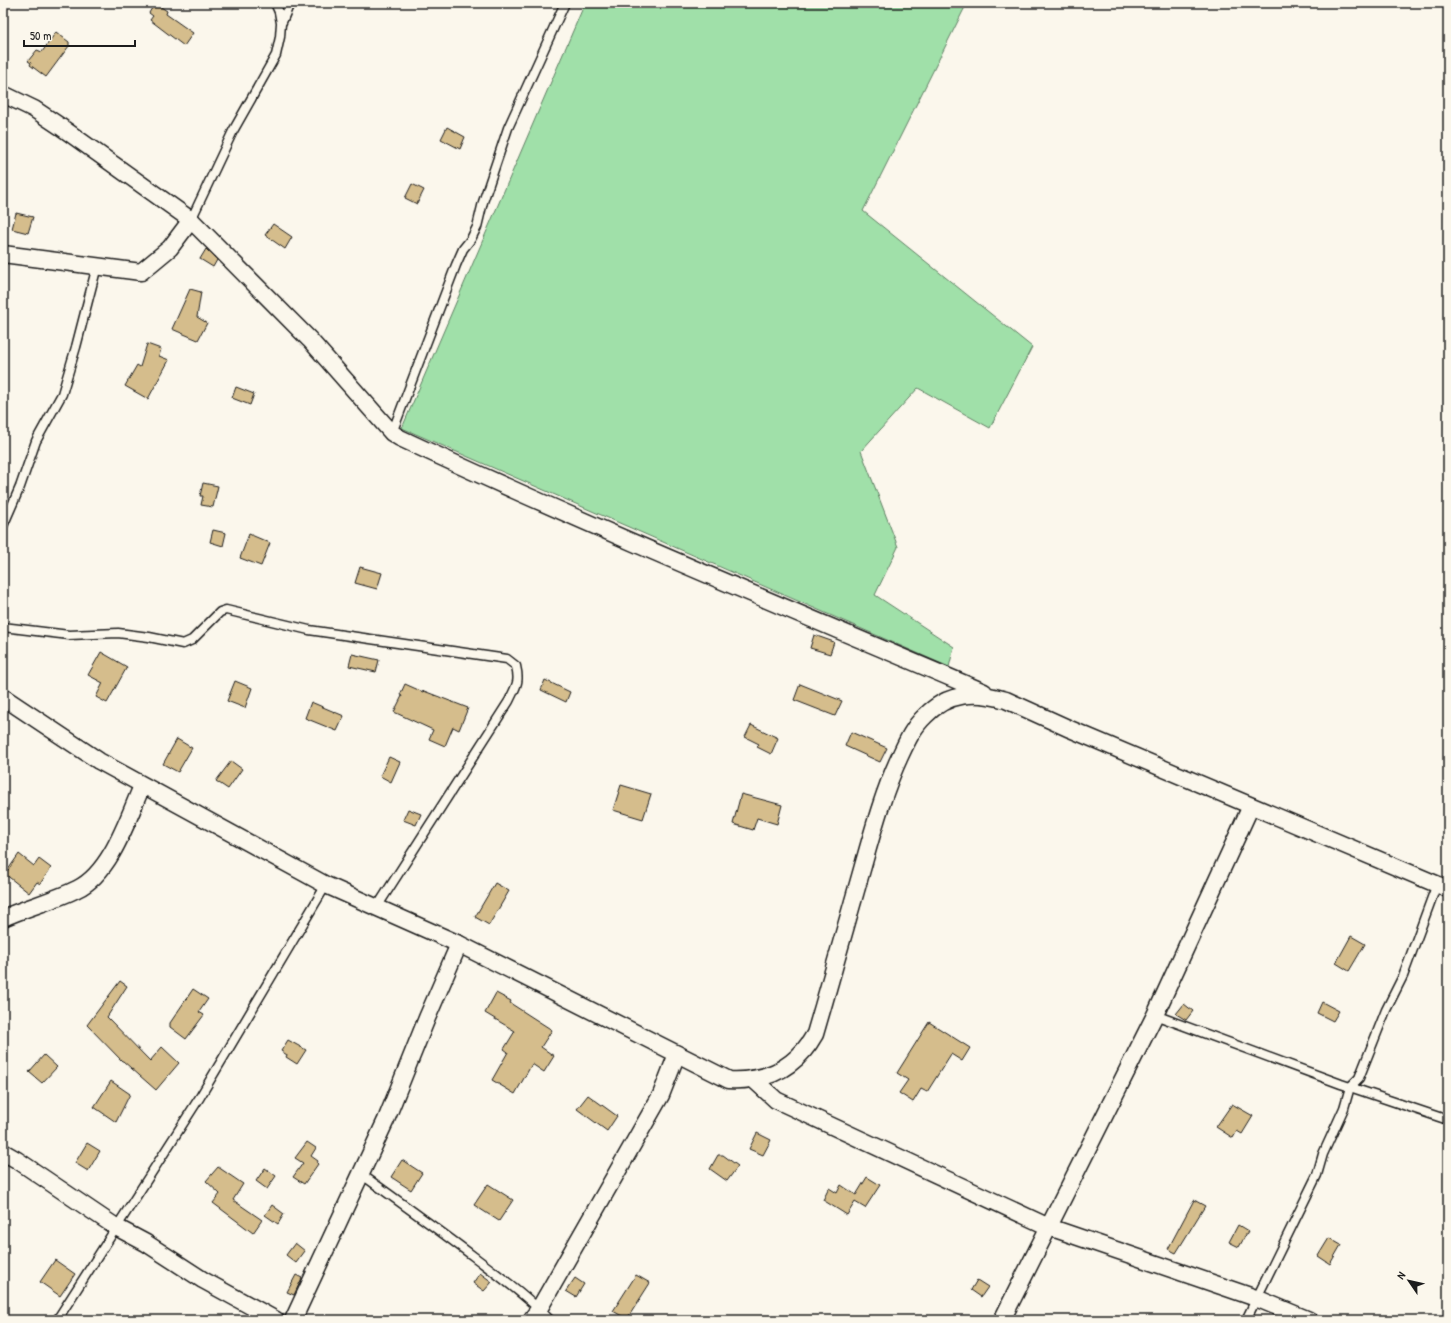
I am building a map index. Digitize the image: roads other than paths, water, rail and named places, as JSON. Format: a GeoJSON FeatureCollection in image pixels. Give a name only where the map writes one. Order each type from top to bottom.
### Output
{"type":"FeatureCollection","features":[{"type":"Feature","properties":{"kind":"street"},"geometry":{"type":"LineString","coordinates":[[3,94],[34,109],[61,127],[191,220],[310,340],[392,433],[400,438],[492,481],[662,555],[1442,886]]}},
{"type":"Feature","properties":{"kind":"street"},"geometry":{"type":"LineString","coordinates":[[3,254],[141,272],[170,248],[191,220]]}},
{"type":"Feature","properties":{"kind":"street"},"geometry":{"type":"LineString","coordinates":[[3,697],[99,761],[142,786],[326,885],[459,944],[729,1080],[740,1081],[777,1073],[789,1066],[808,1047],[815,1034],[876,819],[894,768],[909,737],[925,716],[942,702],[960,695],[976,694],[997,697]]}},
{"type":"Feature","properties":{"kind":"street"},"geometry":{"type":"LineString","coordinates":[[3,918],[78,889],[92,879],[114,850],[142,786]]}},
{"type":"Feature","properties":{"kind":"street"},"geometry":{"type":"LineString","coordinates":[[1002,1320],[1155,1015],[1251,806]]}},
{"type":"Feature","properties":{"kind":"street"},"geometry":{"type":"LineString","coordinates":[[293,1320],[386,1120],[427,1018],[459,944]]}},
{"type":"Feature","properties":{"kind":"street"},"geometry":{"type":"LineString","coordinates":[[540,1316],[661,1095],[677,1054]]}},
{"type":"Feature","properties":{"kind":"street"},"geometry":{"type":"LineString","coordinates":[[753,1079],[776,1100],[1049,1227],[1256,1298],[1309,1320]]}},
{"type":"Feature","properties":{"kind":"street"},"geometry":{"type":"LineString","coordinates":[[3,1152],[116,1227],[146,1243],[203,1280],[276,1320]]}},
{"type":"Feature","properties":{"kind":"lane"},"geometry":{"type":"LineString","coordinates":[[191,220],[233,131],[276,55],[281,23],[279,12],[275,3]]}},
{"type":"Feature","properties":{"kind":"lane"},"geometry":{"type":"LineString","coordinates":[[281,23],[290,3]]}},
{"type":"Feature","properties":{"kind":"lane"},"geometry":{"type":"LineString","coordinates":[[392,433],[456,265],[463,249],[471,239],[477,227],[482,202],[508,128],[565,3]]}},
{"type":"Feature","properties":{"kind":"lane"},"geometry":{"type":"LineString","coordinates":[[3,526],[20,487],[36,442],[62,394],[97,266]]}},
{"type":"Feature","properties":{"kind":"lane"},"geometry":{"type":"LineString","coordinates":[[3,627],[69,635],[118,633],[149,637],[183,644],[192,640],[220,612],[226,610],[309,630],[507,659],[516,666],[518,674],[518,682],[509,701],[377,907]]}},
{"type":"Feature","properties":{"kind":"lane"},"geometry":{"type":"LineString","coordinates":[[57,1320],[200,1097],[326,885]]}},
{"type":"Feature","properties":{"kind":"lane"},"geometry":{"type":"LineString","coordinates":[[1246,1320],[1318,1175],[1323,1154],[1344,1108],[1350,1087],[1359,1078],[1386,1010],[1403,976],[1442,886]]}},
{"type":"Feature","properties":{"kind":"lane"},"geometry":{"type":"LineString","coordinates":[[1155,1015],[1350,1087],[1448,1120]]}},
{"type":"Feature","properties":{"kind":"lane"},"geometry":{"type":"LineString","coordinates":[[361,1174],[438,1229],[540,1316]]}}]}
